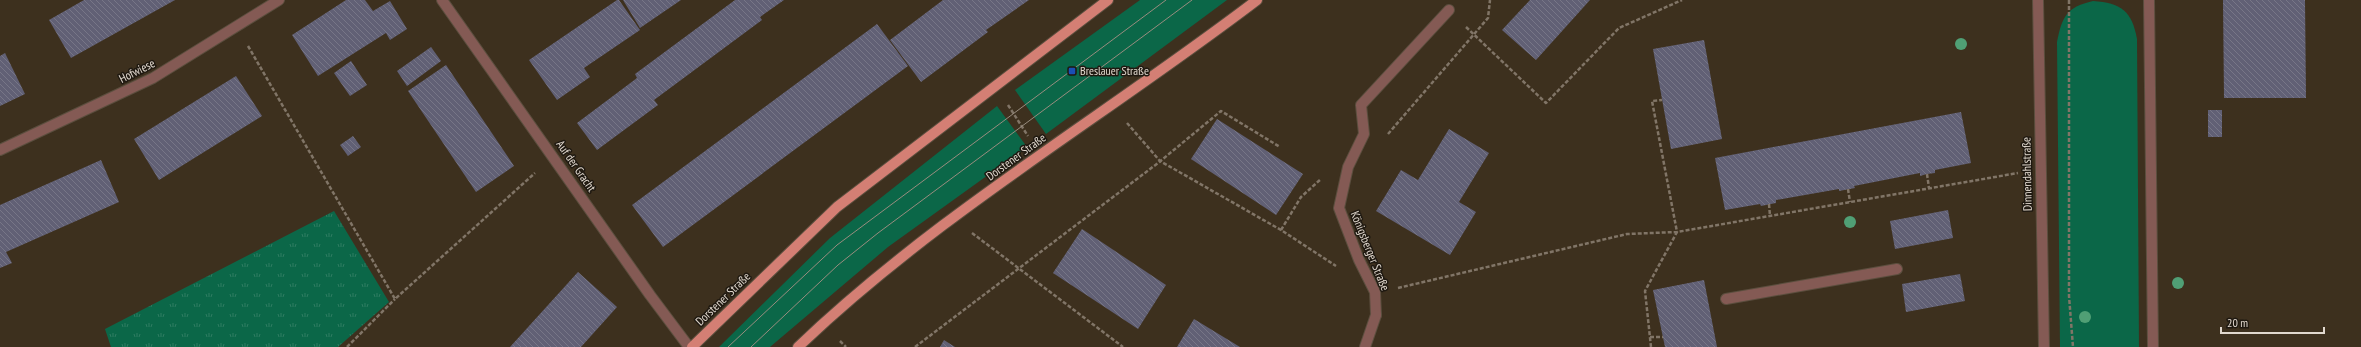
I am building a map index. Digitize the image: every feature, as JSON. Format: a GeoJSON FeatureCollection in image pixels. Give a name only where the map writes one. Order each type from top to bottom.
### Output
{"type":"FeatureCollection","features":[{"type":"Feature","properties":{"kind":"main road","name":"Dorstener Straße"},"geometry":{"type":"LineString","coordinates":[[690,347],[837,207],[1108,0]]}},
{"type":"Feature","properties":{"kind":"main road","name":"Dorstener Straße"},"geometry":{"type":"LineString","coordinates":[[798,347],[823,324],[952,218],[1204,41],[1257,0]]}},
{"type":"Feature","properties":{"kind":"street","name":"Hofwiese"},"geometry":{"type":"LineString","coordinates":[[0,150],[153,78],[278,0]]}},
{"type":"Feature","properties":{"kind":"street","name":"Auf der Gracht"},"geometry":{"type":"LineString","coordinates":[[442,0],[650,295],[690,347]]}},
{"type":"Feature","properties":{"kind":"street","name":"Dinnendahlstraße"},"geometry":{"type":"LineString","coordinates":[[2038,0],[2044,347]]}},
{"type":"Feature","properties":{"kind":"street"},"geometry":{"type":"LineString","coordinates":[[2149,0],[2153,347]]}},
{"type":"Feature","properties":{"kind":"street","name":"Königsberger Straße"},"geometry":{"type":"LineString","coordinates":[[1365,347],[1376,315],[1375,292],[1359,260],[1339,208],[1348,167],[1364,134],[1361,105],[1449,10]]}},
{"type":"Feature","properties":{"kind":"street"},"geometry":{"type":"LineString","coordinates":[[1726,299],[1897,269]]}},
{"type":"Feature","properties":{"kind":"path"},"geometry":{"type":"LineString","coordinates":[[1384,138],[1488,18],[1490,0]]}},
{"type":"Feature","properties":{"kind":"path"},"geometry":{"type":"LineString","coordinates":[[1449,10],[1546,103],[1619,28],[1682,0]]}},
{"type":"Feature","properties":{"kind":"path"},"geometry":{"type":"LineString","coordinates":[[2069,0],[2069,296],[2073,347]]}},
{"type":"Feature","properties":{"kind":"path"},"geometry":{"type":"LineString","coordinates":[[236,26],[395,299]]}},
{"type":"Feature","properties":{"kind":"path"},"geometry":{"type":"LineString","coordinates":[[996,86],[1032,141],[1039,156]]}},
{"type":"Feature","properties":{"kind":"path"},"geometry":{"type":"LineString","coordinates":[[1651,347],[1645,291],[1677,232],[1652,101],[1662,100]]}},
{"type":"Feature","properties":{"kind":"path"},"geometry":{"type":"LineString","coordinates":[[915,347],[1160,161],[1221,111],[1280,147]]}},
{"type":"Feature","properties":{"kind":"path"},"geometry":{"type":"LineString","coordinates":[[1138,138],[1160,161],[1281,230],[1337,267]]}},
{"type":"Feature","properties":{"kind":"path"},"geometry":{"type":"LineString","coordinates":[[347,347],[395,299],[554,157]]}},
{"type":"Feature","properties":{"kind":"path"},"geometry":{"type":"LineString","coordinates":[[1281,230],[1307,192],[1328,172],[1348,167]]}},
{"type":"Feature","properties":{"kind":"path"},"geometry":{"type":"LineString","coordinates":[[1375,292],[1448,277],[1627,234],[1677,232],[2040,169]]}},
{"type":"Feature","properties":{"kind":"path"},"geometry":{"type":"LineString","coordinates":[[1927,174],[1929,188]]}},
{"type":"Feature","properties":{"kind":"path"},"geometry":{"type":"LineString","coordinates":[[1848,189],[1850,202]]}},
{"type":"Feature","properties":{"kind":"path"},"geometry":{"type":"LineString","coordinates":[[1769,204],[1770,216]]}},
{"type":"Feature","properties":{"kind":"path"},"geometry":{"type":"LineString","coordinates":[[952,218],[1017,269],[1123,347]]}},
{"type":"Feature","properties":{"kind":"path"},"geometry":{"type":"LineString","coordinates":[[1650,337],[1663,337]]}},
{"type":"Feature","properties":{"kind":"green space"},"geometry":{"type":"Polygon","coordinates":[[[1140,0],[1227,0],[1046,134],[1015,90],[1140,0]]]}},
{"type":"Feature","properties":{"kind":"green space"},"geometry":{"type":"Polygon","coordinates":[[[2093,1],[2111,4],[2124,10],[2132,22],[2137,39],[2139,347],[2060,347],[2057,42],[2061,25],[2067,14],[2077,6],[2093,1]]]}},
{"type":"Feature","properties":{"kind":"green space"},"geometry":{"type":"Polygon","coordinates":[[[997,106],[1027,147],[888,247],[770,347],[719,347],[830,238],[997,106]]]}},
{"type":"Feature","properties":{"kind":"green space"},"geometry":{"type":"Polygon","coordinates":[[[334,211],[389,302],[338,347],[111,347],[105,329],[334,211]]]}},
{"type":"Feature","properties":{"kind":"building"},"geometry":{"type":"Polygon","coordinates":[[[84,0],[175,0],[71,58],[49,20],[84,0]]]}},
{"type":"Feature","properties":{"kind":"building"},"geometry":{"type":"Polygon","coordinates":[[[346,0],[365,0],[373,11],[390,1],[407,29],[390,40],[386,33],[318,76],[292,35],[346,0]]]}},
{"type":"Feature","properties":{"kind":"building"},"geometry":{"type":"Polygon","coordinates":[[[619,0],[640,30],[584,68],[590,77],[557,100],[529,60],[619,0]]]}},
{"type":"Feature","properties":{"kind":"building"},"geometry":{"type":"Polygon","coordinates":[[[623,0],[681,0],[640,28],[623,0]]]}},
{"type":"Feature","properties":{"kind":"building"},"geometry":{"type":"Polygon","coordinates":[[[735,0],[784,0],[760,17],[762,20],[654,100],[658,105],[597,150],[577,123],[637,78],[635,74],[735,0]]]}},
{"type":"Feature","properties":{"kind":"building"},"geometry":{"type":"Polygon","coordinates":[[[943,0],[1029,0],[986,30],[988,32],[921,82],[890,40],[943,0]]]}},
{"type":"Feature","properties":{"kind":"building"},"geometry":{"type":"Polygon","coordinates":[[[1530,0],[1590,0],[1536,60],[1502,30],[1530,0]]]}},
{"type":"Feature","properties":{"kind":"building"},"geometry":{"type":"Polygon","coordinates":[[[2223,0],[2305,0],[2306,98],[2224,98],[2223,0]]]}},
{"type":"Feature","properties":{"kind":"building"},"geometry":{"type":"Polygon","coordinates":[[[877,24],[908,66],[663,247],[632,205],[877,24]]]}},
{"type":"Feature","properties":{"kind":"building"},"geometry":{"type":"Polygon","coordinates":[[[1704,40],[1722,139],[1671,149],[1653,49],[1704,40]]]}},
{"type":"Feature","properties":{"kind":"building"},"geometry":{"type":"Polygon","coordinates":[[[431,47],[441,61],[407,86],[397,71],[431,47]]]}},
{"type":"Feature","properties":{"kind":"building"},"geometry":{"type":"Polygon","coordinates":[[[5,53],[25,94],[0,106],[0,56],[5,53]]]}},
{"type":"Feature","properties":{"kind":"building"},"geometry":{"type":"Polygon","coordinates":[[[351,61],[367,85],[350,96],[334,73],[351,61]]]}},
{"type":"Feature","properties":{"kind":"building"},"geometry":{"type":"Polygon","coordinates":[[[446,65],[514,166],[476,192],[408,91],[446,65]]]}},
{"type":"Feature","properties":{"kind":"building"},"geometry":{"type":"Polygon","coordinates":[[[236,76],[262,116],[159,180],[134,139],[236,76]]]}},
{"type":"Feature","properties":{"kind":"building"},"geometry":{"type":"Polygon","coordinates":[[[2208,110],[2222,110],[2222,137],[2208,137],[2208,110]]]}},
{"type":"Feature","properties":{"kind":"building"},"geometry":{"type":"Polygon","coordinates":[[[1961,112],[1971,163],[1935,170],[1935,173],[1920,176],[1920,173],[1854,186],[1855,188],[1839,191],[1839,189],[1776,200],[1776,203],[1761,206],[1760,204],[1725,210],[1715,158],[1961,112]]]}},
{"type":"Feature","properties":{"kind":"building"},"geometry":{"type":"Polygon","coordinates":[[[1217,119],[1303,174],[1276,215],[1191,159],[1217,119]]]}},
{"type":"Feature","properties":{"kind":"building"},"geometry":{"type":"Polygon","coordinates":[[[1449,129],[1489,153],[1459,202],[1476,212],[1450,255],[1376,211],[1401,170],[1418,180],[1449,129]]]}},
{"type":"Feature","properties":{"kind":"building"},"geometry":{"type":"Polygon","coordinates":[[[353,136],[361,147],[348,156],[340,145],[353,136]]]}},
{"type":"Feature","properties":{"kind":"building"},"geometry":{"type":"Polygon","coordinates":[[[101,160],[119,202],[6,252],[12,263],[0,268],[0,205],[101,160]]]}},
{"type":"Feature","properties":{"kind":"building"},"geometry":{"type":"Polygon","coordinates":[[[1948,210],[1953,238],[1895,249],[1890,221],[1948,210]]]}},
{"type":"Feature","properties":{"kind":"building"},"geometry":{"type":"Polygon","coordinates":[[[1082,229],[1166,285],[1138,329],[1053,273],[1082,229]]]}},
{"type":"Feature","properties":{"kind":"building"},"geometry":{"type":"Polygon","coordinates":[[[578,272],[617,307],[581,347],[510,347],[578,272]]]}},
{"type":"Feature","properties":{"kind":"building"},"geometry":{"type":"Polygon","coordinates":[[[1960,274],[1965,301],[1906,312],[1902,284],[1960,274]]]}},
{"type":"Feature","properties":{"kind":"building"},"geometry":{"type":"Polygon","coordinates":[[[1704,280],[1717,347],[1665,347],[1653,290],[1704,280]]]}},
{"type":"Feature","properties":{"kind":"building"},"geometry":{"type":"Polygon","coordinates":[[[1194,319],[1240,347],[1177,347],[1194,319]]]}},
{"type":"Feature","properties":{"kind":"building"},"geometry":{"type":"Polygon","coordinates":[[[944,340],[955,347],[940,347],[944,340]]]}},
{"type":"Feature","properties":{"kind":"tram line"},"geometry":{"type":"LineString","coordinates":[[728,347],[837,245],[1166,0]]}},
{"type":"Feature","properties":{"kind":"tram line"},"geometry":{"type":"LineString","coordinates":[[751,347],[838,265],[878,233],[1192,0]]}},
{"type":"Feature","properties":{"kind":"place","name":"Breslauer Straße"},"geometry":{"type":"Point","coordinates":[1072,71]}}]}
